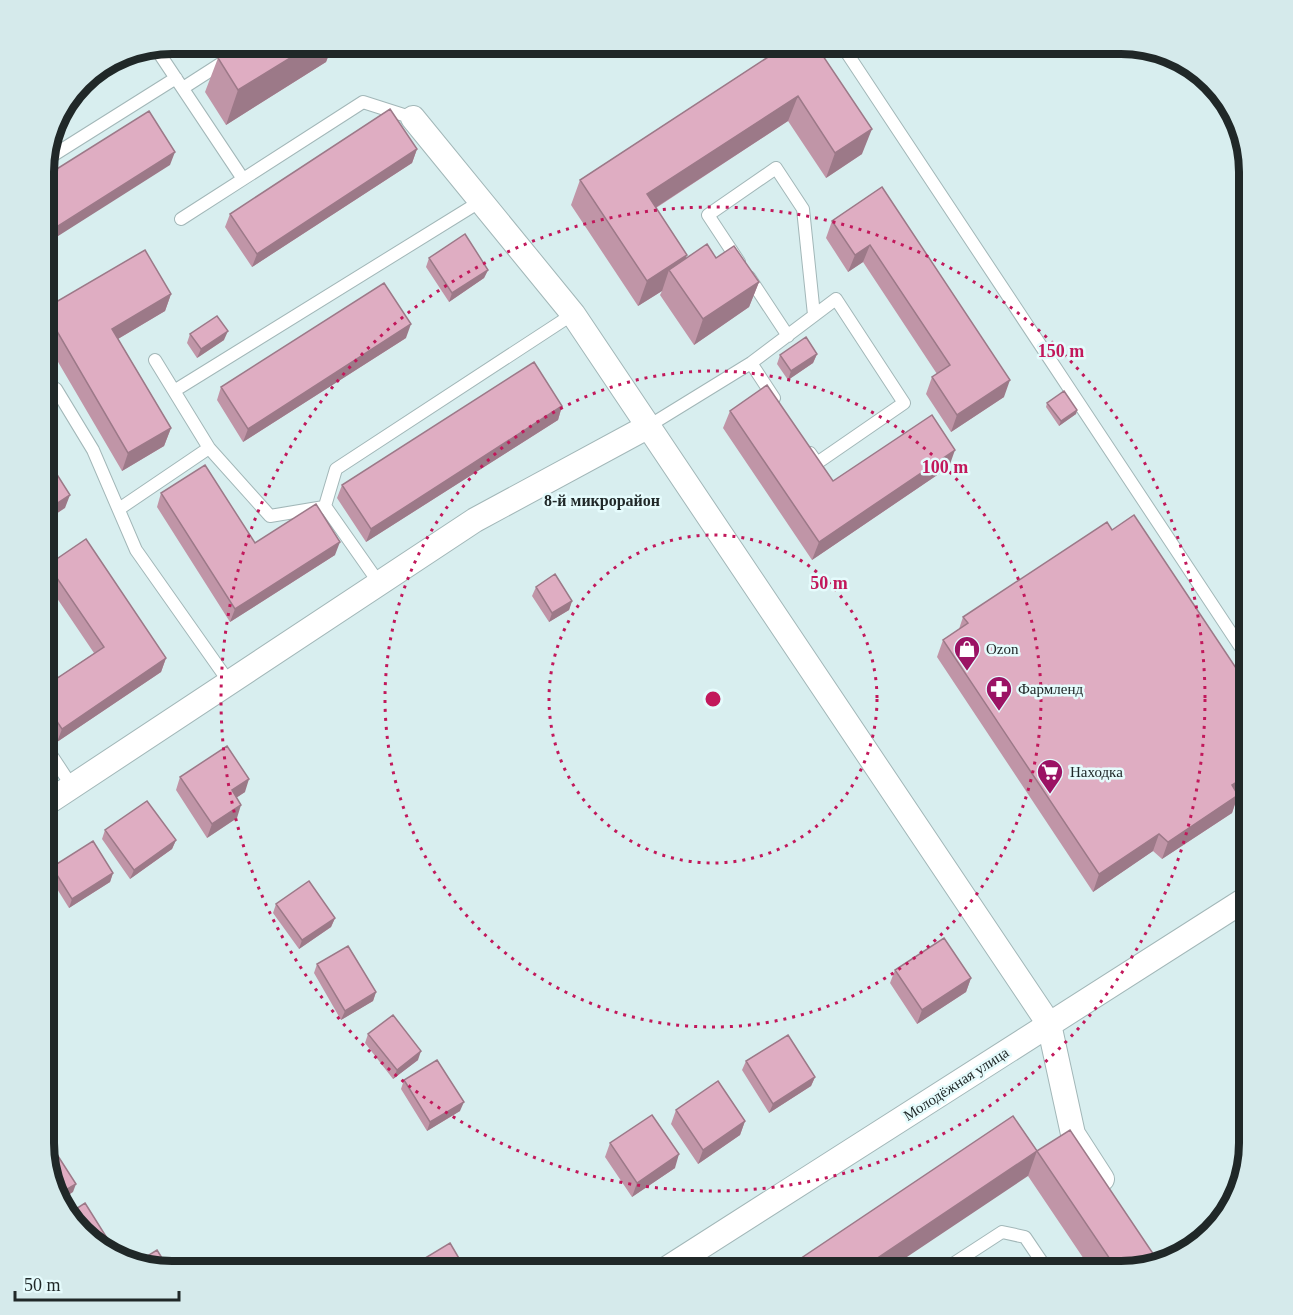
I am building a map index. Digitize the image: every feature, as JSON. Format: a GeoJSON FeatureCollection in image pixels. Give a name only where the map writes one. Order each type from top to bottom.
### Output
{"type":"FeatureCollection","features":[{"type":"Feature","properties":{"kind":"street"},"geometry":{"type":"LineString","coordinates":[[413,118],[573,314],[1049,1024],[1073,1134],[1112,1194]]}},
{"type":"Feature","properties":{"kind":"street"},"geometry":{"type":"LineString","coordinates":[[54,798],[475,520],[647,427]]}},
{"type":"Feature","properties":{"kind":"street","name":"Молодёжная улица"},"geometry":{"type":"LineString","coordinates":[[680,1261],[1239,904]]}},
{"type":"Feature","properties":{"kind":"lane"},"geometry":{"type":"LineString","coordinates":[[55,155],[179,83],[235,54]]}},
{"type":"Feature","properties":{"kind":"lane"},"geometry":{"type":"LineString","coordinates":[[847,54],[1239,643]]}},
{"type":"Feature","properties":{"kind":"lane"},"geometry":{"type":"LineString","coordinates":[[161,55],[243,179]]}},
{"type":"Feature","properties":{"kind":"lane"},"geometry":{"type":"LineString","coordinates":[[181,219],[363,102],[413,118]]}},
{"type":"Feature","properties":{"kind":"lane"},"geometry":{"type":"LineString","coordinates":[[788,336],[708,215],[776,168],[803,209],[814,315]]}},
{"type":"Feature","properties":{"kind":"lane"},"geometry":{"type":"LineString","coordinates":[[174,392],[481,201]]}},
{"type":"Feature","properties":{"kind":"lane"},"geometry":{"type":"LineString","coordinates":[[647,427],[751,363],[836,299],[904,403],[817,463],[804,443]]}},
{"type":"Feature","properties":{"kind":"lane"},"geometry":{"type":"LineString","coordinates":[[325,506],[336,470],[573,314]]}},
{"type":"Feature","properties":{"kind":"lane"},"geometry":{"type":"LineString","coordinates":[[154,360],[209,448],[270,516],[325,506]]}},
{"type":"Feature","properties":{"kind":"lane"},"geometry":{"type":"LineString","coordinates":[[751,363],[784,413]]}},
{"type":"Feature","properties":{"kind":"lane"},"geometry":{"type":"LineString","coordinates":[[54,388],[93,450],[136,550],[229,682]]}},
{"type":"Feature","properties":{"kind":"lane"},"geometry":{"type":"LineString","coordinates":[[118,509],[209,448]]}},
{"type":"Feature","properties":{"kind":"lane"},"geometry":{"type":"LineString","coordinates":[[325,506],[379,583]]}},
{"type":"Feature","properties":{"kind":"lane"},"geometry":{"type":"LineString","coordinates":[[54,759],[71,785]]}},
{"type":"Feature","properties":{"kind":"lane"},"geometry":{"type":"LineString","coordinates":[[958,1261],[1002,1232],[1024,1237],[1040,1261]]}},
{"type":"Feature","properties":{"kind":"building"},"geometry":{"type":"Polygon","coordinates":[[[224,54],[297,54],[238,90],[218,58],[224,54]]]}},
{"type":"Feature","properties":{"kind":"building"},"geometry":{"type":"Polygon","coordinates":[[[773,54],[822,54],[872,129],[835,153],[798,96],[647,194],[687,255],[647,281],[580,180],[773,54]]]}},
{"type":"Feature","properties":{"kind":"building"},"geometry":{"type":"Polygon","coordinates":[[[390,109],[417,149],[257,254],[230,214],[390,109]]]}},
{"type":"Feature","properties":{"kind":"building"},"geometry":{"type":"Polygon","coordinates":[[[149,111],[175,152],[54,229],[54,171],[149,111]]]}},
{"type":"Feature","properties":{"kind":"building"},"geometry":{"type":"Polygon","coordinates":[[[882,187],[1010,380],[957,415],[932,377],[950,365],[870,245],[855,255],[832,221],[882,187]]]}},
{"type":"Feature","properties":{"kind":"building"},"geometry":{"type":"Polygon","coordinates":[[[465,234],[488,270],[452,293],[429,258],[465,234]]]}},
{"type":"Feature","properties":{"kind":"building"},"geometry":{"type":"Polygon","coordinates":[[[707,244],[716,258],[734,246],[759,282],[703,319],[669,270],[707,244]]]}},
{"type":"Feature","properties":{"kind":"building"},"geometry":{"type":"Polygon","coordinates":[[[145,250],[171,294],[112,329],[171,428],[128,453],[54,326],[54,303],[145,250]]]}},
{"type":"Feature","properties":{"kind":"building"},"geometry":{"type":"Polygon","coordinates":[[[384,283],[411,324],[248,429],[221,387],[384,283]]]}},
{"type":"Feature","properties":{"kind":"building"},"geometry":{"type":"Polygon","coordinates":[[[217,316],[228,331],[201,349],[190,334],[217,316]]]}},
{"type":"Feature","properties":{"kind":"building"},"geometry":{"type":"Polygon","coordinates":[[[806,337],[817,354],[791,371],[780,355],[806,337]]]}},
{"type":"Feature","properties":{"kind":"building"},"geometry":{"type":"Polygon","coordinates":[[[534,362],[562,406],[371,529],[342,485],[534,362]]]}},
{"type":"Feature","properties":{"kind":"building"},"geometry":{"type":"Polygon","coordinates":[[[767,385],[833,481],[932,415],[955,450],[819,542],[730,411],[767,385]]]}},
{"type":"Feature","properties":{"kind":"building"},"geometry":{"type":"Polygon","coordinates":[[[1064,391],[1077,410],[1061,421],[1047,403],[1064,391]]]}},
{"type":"Feature","properties":{"kind":"building"},"geometry":{"type":"Polygon","coordinates":[[[205,465],[255,543],[316,504],[340,542],[235,609],[161,493],[205,465]]]}},
{"type":"Feature","properties":{"kind":"building"},"geometry":{"type":"Polygon","coordinates":[[[54,470],[70,495],[54,505],[54,470]]]}},
{"type":"Feature","properties":{"kind":"building"},"geometry":{"type":"Polygon","coordinates":[[[1134,515],[1239,672],[1239,781],[1232,785],[1238,795],[1168,842],[1159,834],[1099,874],[943,640],[968,623],[963,617],[1107,522],[1112,530],[1134,515]]]}},
{"type":"Feature","properties":{"kind":"building"},"geometry":{"type":"Polygon","coordinates":[[[86,539],[166,658],[62,729],[54,717],[54,680],[104,647],[54,574],[54,561],[86,539]]]}},
{"type":"Feature","properties":{"kind":"building"},"geometry":{"type":"Polygon","coordinates":[[[555,574],[572,601],[552,613],[536,587],[555,574]]]}},
{"type":"Feature","properties":{"kind":"building"},"geometry":{"type":"Polygon","coordinates":[[[227,746],[249,779],[232,790],[241,805],[212,824],[180,777],[227,746]]]}},
{"type":"Feature","properties":{"kind":"building"},"geometry":{"type":"Polygon","coordinates":[[[147,801],[176,840],[134,870],[105,830],[147,801]]]}},
{"type":"Feature","properties":{"kind":"building"},"geometry":{"type":"Polygon","coordinates":[[[93,841],[113,873],[72,899],[54,870],[54,866],[93,841]]]}},
{"type":"Feature","properties":{"kind":"building"},"geometry":{"type":"Polygon","coordinates":[[[309,881],[335,918],[302,940],[276,904],[309,881]]]}},
{"type":"Feature","properties":{"kind":"building"},"geometry":{"type":"Polygon","coordinates":[[[944,938],[971,978],[922,1010],[895,970],[944,938]]]}},
{"type":"Feature","properties":{"kind":"building"},"geometry":{"type":"Polygon","coordinates":[[[348,946],[376,992],[345,1011],[317,964],[348,946]]]}},
{"type":"Feature","properties":{"kind":"building"},"geometry":{"type":"Polygon","coordinates":[[[393,1015],[421,1051],[397,1070],[368,1034],[393,1015]]]}},
{"type":"Feature","properties":{"kind":"building"},"geometry":{"type":"Polygon","coordinates":[[[788,1035],[815,1077],[773,1104],[746,1061],[788,1035]]]}},
{"type":"Feature","properties":{"kind":"building"},"geometry":{"type":"Polygon","coordinates":[[[437,1060],[464,1102],[430,1122],[404,1080],[437,1060]]]}},
{"type":"Feature","properties":{"kind":"building"},"geometry":{"type":"Polygon","coordinates":[[[718,1081],[745,1121],[703,1150],[676,1110],[718,1081]]]}},
{"type":"Feature","properties":{"kind":"building"},"geometry":{"type":"Polygon","coordinates":[[[652,1115],[679,1154],[637,1183],[610,1143],[652,1115]]]}},
{"type":"Feature","properties":{"kind":"building"},"geometry":{"type":"Polygon","coordinates":[[[1013,1116],[1037,1151],[873,1261],[797,1261],[1013,1116]]]}},
{"type":"Feature","properties":{"kind":"building"},"geometry":{"type":"Polygon","coordinates":[[[1070,1130],[1155,1256],[1136,1260],[1111,1261],[1037,1151],[1070,1130]]]}},
{"type":"Feature","properties":{"kind":"building"},"geometry":{"type":"Polygon","coordinates":[[[55,1151],[76,1184],[64,1191],[56,1166],[55,1151]]]}},
{"type":"Feature","properties":{"kind":"building"},"geometry":{"type":"Polygon","coordinates":[[[85,1203],[107,1238],[104,1240],[100,1237],[75,1210],[85,1203]]]}},
{"type":"Feature","properties":{"kind":"building"},"geometry":{"type":"Polygon","coordinates":[[[450,1243],[461,1261],[420,1261],[450,1243]]]}},
{"type":"Feature","properties":{"kind":"building"},"geometry":{"type":"Polygon","coordinates":[[[157,1250],[163,1260],[149,1259],[144,1258],[157,1250]]]}},
{"type":"Feature","properties":{"kind":"place","name":"Ozon"},"geometry":{"type":"Point","coordinates":[967,672]}},
{"type":"Feature","properties":{"kind":"place","name":"Фармленд"},"geometry":{"type":"Point","coordinates":[999,712]}},
{"type":"Feature","properties":{"kind":"place","name":"Находка"},"geometry":{"type":"Point","coordinates":[1050,795]}},
{"type":"Feature","properties":{"kind":"district","name":"8-й микрорайон"},"geometry":{"type":"Point","coordinates":[602,500]}}]}
